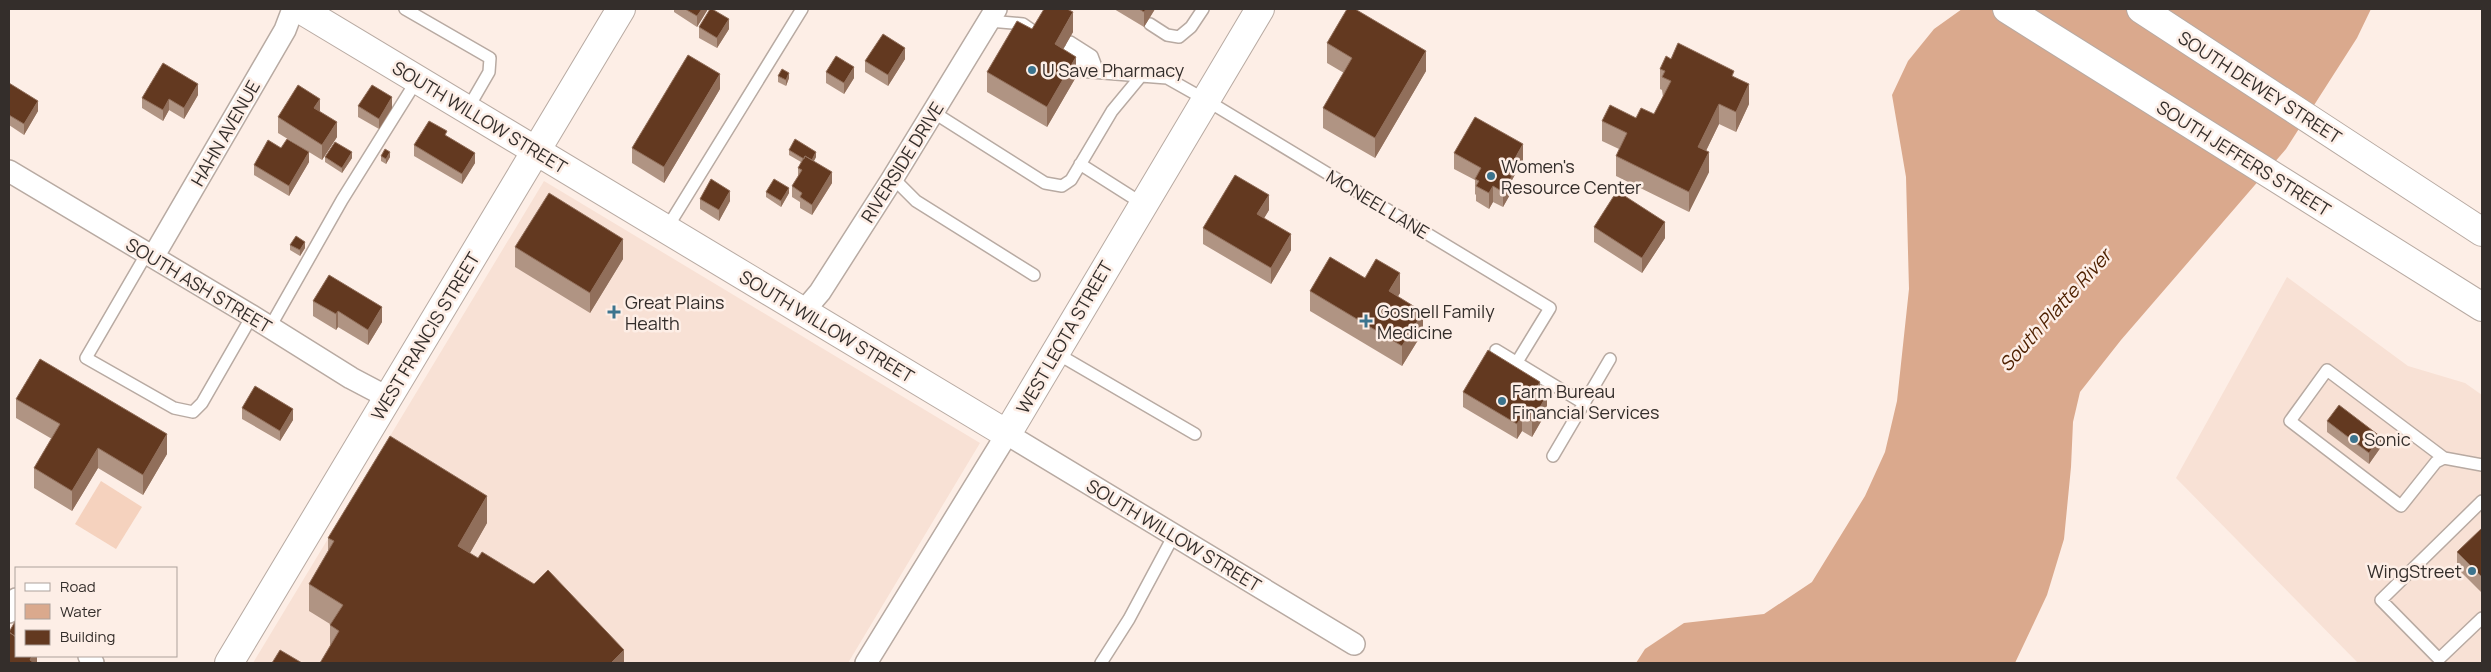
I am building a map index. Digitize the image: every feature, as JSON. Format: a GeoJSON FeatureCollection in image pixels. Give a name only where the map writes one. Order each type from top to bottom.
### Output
{"type":"FeatureCollection","features":[{"type":"Feature","properties":{"kind":"main road","name":"SOUTH WILLOW STREET"},"geometry":{"type":"LineString","coordinates":[[300,9],[1007,434]]}},
{"type":"Feature","properties":{"kind":"main road","name":"WEST FRANCIS STREET"},"geometry":{"type":"LineString","coordinates":[[229,663],[621,9]]}},
{"type":"Feature","properties":{"kind":"main road","name":"WEST LEOTA STREET"},"geometry":{"type":"LineString","coordinates":[[1007,434],[1054,352],[1260,9]]}},
{"type":"Feature","properties":{"kind":"main road","name":"SOUTH JEFFERS STREET"},"geometry":{"type":"LineString","coordinates":[[2007,9],[2482,307]]}},
{"type":"Feature","properties":{"kind":"main road","name":"SOUTH DEWEY STREET"},"geometry":{"type":"LineString","coordinates":[[2141,9],[2482,232]]}},
{"type":"Feature","properties":{"kind":"street","name":"HAHN AVENUE"},"geometry":{"type":"LineString","coordinates":[[150,255],[285,30],[294,9]]}},
{"type":"Feature","properties":{"kind":"street","name":"RIVERSIDE DRIVE"},"geometry":{"type":"LineString","coordinates":[[804,312],[820,292],[992,15]]}},
{"type":"Feature","properties":{"kind":"street","name":"SOUTH ASH STREET"},"geometry":{"type":"LineString","coordinates":[[9,171],[252,316],[351,378],[389,398]]}},
{"type":"Feature","properties":{"kind":"street","name":"SOUTH WILLOW STREET"},"geometry":{"type":"LineString","coordinates":[[1007,434],[1354,644]]}},
{"type":"Feature","properties":{"kind":"street","name":"WEST LEOTA STREET"},"geometry":{"type":"LineString","coordinates":[[866,663],[1007,434]]}},
{"type":"Feature","properties":{"kind":"street"},"geometry":{"type":"LineString","coordinates":[[10,623],[15,603]]}},
{"type":"Feature","properties":{"kind":"lane"},"geometry":{"type":"LineString","coordinates":[[406,9],[490,58],[489,72],[467,110]]}},
{"type":"Feature","properties":{"kind":"lane"},"geometry":{"type":"LineString","coordinates":[[667,228],[802,9]]}},
{"type":"Feature","properties":{"kind":"lane"},"geometry":{"type":"LineString","coordinates":[[1150,24],[1166,34],[1178,38],[1191,27],[1203,9]]}},
{"type":"Feature","properties":{"kind":"lane"},"geometry":{"type":"LineString","coordinates":[[992,15],[1023,24],[1038,34],[992,15]]}},
{"type":"Feature","properties":{"kind":"lane","name":"MCNEEL LANE"},"geometry":{"type":"LineString","coordinates":[[1098,72],[1092,56],[1065,51],[1078,72],[1167,78],[1550,308],[1517,362]]}},
{"type":"Feature","properties":{"kind":"lane"},"geometry":{"type":"LineString","coordinates":[[933,112],[1045,183],[1062,186],[1071,180],[1112,111],[1142,76]]}},
{"type":"Feature","properties":{"kind":"lane"},"geometry":{"type":"LineString","coordinates":[[270,328],[342,200],[417,80]]}},
{"type":"Feature","properties":{"kind":"lane"},"geometry":{"type":"LineString","coordinates":[[1080,164],[1143,204]]}},
{"type":"Feature","properties":{"kind":"lane"},"geometry":{"type":"LineString","coordinates":[[892,178],[916,201],[1034,275]]}},
{"type":"Feature","properties":{"kind":"lane"},"geometry":{"type":"LineString","coordinates":[[150,255],[86,358],[174,408],[193,412],[202,402],[252,316]]}},
{"type":"Feature","properties":{"kind":"lane"},"geometry":{"type":"LineString","coordinates":[[1496,350],[1585,404]]}},
{"type":"Feature","properties":{"kind":"lane"},"geometry":{"type":"LineString","coordinates":[[1054,352],[1195,434]]}},
{"type":"Feature","properties":{"kind":"lane"},"geometry":{"type":"LineString","coordinates":[[1553,456],[1610,360]]}},
{"type":"Feature","properties":{"kind":"lane"},"geometry":{"type":"LineString","coordinates":[[2444,458],[2436,462],[2401,506],[2290,421],[2327,370],[2444,458],[2482,465]]}},
{"type":"Feature","properties":{"kind":"lane"},"geometry":{"type":"LineString","coordinates":[[2482,501],[2382,600],[2439,659],[2482,618]]}},
{"type":"Feature","properties":{"kind":"lane"},"geometry":{"type":"LineString","coordinates":[[1105,661],[1130,619],[1174,535]]}},
{"type":"Feature","properties":{"kind":"shaded area","name":"Great Plains Health"},"geometry":{"type":"Polygon","coordinates":[[[544,181],[980,443],[848,663],[253,663],[544,181]]]}},
{"type":"Feature","properties":{"kind":"shaded area"},"geometry":{"type":"Polygon","coordinates":[[[2287,277],[2408,366],[2465,383],[2482,395],[2482,663],[2358,663],[2176,478],[2287,277]]]}},
{"type":"Feature","properties":{"kind":"shaded area"},"geometry":{"type":"Polygon","coordinates":[[[101,481],[142,507],[116,549],[75,524],[101,481]]]}},
{"type":"Feature","properties":{"kind":"water","name":"South Platte River"},"geometry":{"type":"Polygon","coordinates":[[[1962,9],[2371,9],[2357,38],[2286,149],[2121,340],[2080,392],[2073,422],[2064,539],[2047,595],[2015,663],[1636,663],[1645,649],[1684,623],[1764,614],[1812,582],[1865,496],[1885,452],[1897,401],[1909,289],[1906,177],[1892,95],[1908,61],[1934,29],[1962,9]]]}},
{"type":"Feature","properties":{"kind":"building"},"geometry":{"type":"Polygon","coordinates":[[[685,9],[702,9],[697,16],[685,9]]]}},
{"type":"Feature","properties":{"kind":"building"},"geometry":{"type":"Polygon","coordinates":[[[710,9],[729,19],[717,38],[699,27],[710,9]]]}},
{"type":"Feature","properties":{"kind":"building","name":"U Save Pharmacy"},"geometry":{"type":"Polygon","coordinates":[[[1044,9],[1067,9],[1073,12],[1055,44],[1076,57],[1047,107],[987,72],[1017,21],[1032,29],[1044,9]]]}},
{"type":"Feature","properties":{"kind":"building"},"geometry":{"type":"Polygon","coordinates":[[[1347,9],[1355,9],[1426,51],[1375,138],[1323,108],[1352,58],[1327,43],[1347,9]]]}},
{"type":"Feature","properties":{"kind":"building"},"geometry":{"type":"Polygon","coordinates":[[[883,34],[905,48],[888,75],[865,61],[883,34]]]}},
{"type":"Feature","properties":{"kind":"building"},"geometry":{"type":"Polygon","coordinates":[[[1678,43],[1734,71],[1732,76],[1749,84],[1736,112],[1719,104],[1698,147],[1709,152],[1689,192],[1616,156],[1627,133],[1602,121],[1610,105],[1636,118],[1641,108],[1654,114],[1671,81],[1662,77],[1665,71],[1660,69],[1666,56],[1671,59],[1678,43]]]}},
{"type":"Feature","properties":{"kind":"building"},"geometry":{"type":"Polygon","coordinates":[[[688,55],[720,74],[664,167],[632,148],[688,55]]]}},
{"type":"Feature","properties":{"kind":"building"},"geometry":{"type":"Polygon","coordinates":[[[836,56],[854,67],[844,83],[826,72],[836,56]]]}},
{"type":"Feature","properties":{"kind":"building"},"geometry":{"type":"Polygon","coordinates":[[[163,63],[198,84],[184,108],[169,99],[163,110],[142,98],[163,63]]]}},
{"type":"Feature","properties":{"kind":"building"},"geometry":{"type":"Polygon","coordinates":[[[782,69],[789,73],[786,80],[778,76],[782,69]]]}},
{"type":"Feature","properties":{"kind":"building"},"geometry":{"type":"Polygon","coordinates":[[[9,83],[38,101],[24,124],[9,115],[9,83]]]}},
{"type":"Feature","properties":{"kind":"building"},"geometry":{"type":"Polygon","coordinates":[[[298,85],[320,99],[314,108],[337,122],[322,145],[278,117],[298,85]]]}},
{"type":"Feature","properties":{"kind":"building"},"geometry":{"type":"Polygon","coordinates":[[[372,85],[392,97],[379,119],[358,106],[372,85]]]}},
{"type":"Feature","properties":{"kind":"building","name":"Women's Resource Center"},"geometry":{"type":"Polygon","coordinates":[[[1475,117],[1523,144],[1507,173],[1512,176],[1503,192],[1493,186],[1489,193],[1476,186],[1479,181],[1475,179],[1481,168],[1454,153],[1475,117]]]}},
{"type":"Feature","properties":{"kind":"building"},"geometry":{"type":"Polygon","coordinates":[[[429,121],[447,131],[445,135],[475,153],[462,174],[414,145],[429,121]]]}},
{"type":"Feature","properties":{"kind":"building"},"geometry":{"type":"Polygon","coordinates":[[[287,139],[309,152],[289,186],[254,165],[268,140],[281,148],[287,139]]]}},
{"type":"Feature","properties":{"kind":"building"},"geometry":{"type":"Polygon","coordinates":[[[795,139],[816,152],[812,160],[805,156],[804,159],[789,150],[795,139]]]}},
{"type":"Feature","properties":{"kind":"building"},"geometry":{"type":"Polygon","coordinates":[[[335,142],[352,152],[342,168],[325,157],[335,142]]]}},
{"type":"Feature","properties":{"kind":"building"},"geometry":{"type":"Polygon","coordinates":[[[385,149],[390,152],[386,159],[381,156],[385,149]]]}},
{"type":"Feature","properties":{"kind":"building"},"geometry":{"type":"Polygon","coordinates":[[[805,156],[832,172],[812,205],[800,197],[802,193],[792,186],[802,170],[798,168],[805,156]]]}},
{"type":"Feature","properties":{"kind":"building"},"geometry":{"type":"Polygon","coordinates":[[[1235,175],[1269,195],[1257,214],[1291,234],[1271,268],[1203,228],[1235,175]]]}},
{"type":"Feature","properties":{"kind":"building"},"geometry":{"type":"Polygon","coordinates":[[[711,179],[730,191],[719,210],[700,199],[711,179]]]}},
{"type":"Feature","properties":{"kind":"building"},"geometry":{"type":"Polygon","coordinates":[[[774,179],[789,188],[781,201],[766,192],[774,179]]]}},
{"type":"Feature","properties":{"kind":"building"},"geometry":{"type":"Polygon","coordinates":[[[1617,191],[1665,222],[1642,258],[1594,227],[1617,191]]]}},
{"type":"Feature","properties":{"kind":"building"},"geometry":{"type":"Polygon","coordinates":[[[549,193],[623,239],[590,293],[515,247],[549,193]]]}},
{"type":"Feature","properties":{"kind":"building"},"geometry":{"type":"Polygon","coordinates":[[[296,236],[305,242],[300,250],[290,245],[296,236]]]}},
{"type":"Feature","properties":{"kind":"building"},"geometry":{"type":"Polygon","coordinates":[[[1330,257],[1365,278],[1376,259],[1400,273],[1389,291],[1423,312],[1402,346],[1310,291],[1330,257]]]}},
{"type":"Feature","properties":{"kind":"building"},"geometry":{"type":"Polygon","coordinates":[[[329,275],[382,307],[368,330],[338,311],[336,314],[313,301],[329,275]]]}},
{"type":"Feature","properties":{"kind":"building","name":"Farm Bureau Financial Services"},"geometry":{"type":"Polygon","coordinates":[[[1488,350],[1540,382],[1536,389],[1547,395],[1532,421],[1522,416],[1517,424],[1463,392],[1488,350]]]}},
{"type":"Feature","properties":{"kind":"building"},"geometry":{"type":"Polygon","coordinates":[[[40,359],[167,434],[143,475],[98,448],[72,491],[34,468],[60,424],[16,399],[40,359]]]}},
{"type":"Feature","properties":{"kind":"building"},"geometry":{"type":"Polygon","coordinates":[[[255,386],[293,409],[280,431],[242,408],[255,386]]]}},
{"type":"Feature","properties":{"kind":"building"},"geometry":{"type":"Polygon","coordinates":[[[2339,405],[2381,437],[2369,453],[2327,421],[2339,405]]]}},
{"type":"Feature","properties":{"kind":"building"},"geometry":{"type":"Polygon","coordinates":[[[390,436],[487,496],[458,546],[478,558],[482,552],[534,584],[548,570],[624,650],[611,663],[320,663],[339,631],[330,625],[343,605],[309,584],[334,541],[328,538],[390,436]]]}},
{"type":"Feature","properties":{"kind":"building"},"geometry":{"type":"Polygon","coordinates":[[[2482,528],[2482,577],[2457,552],[2482,528]]]}},
{"type":"Feature","properties":{"kind":"building"},"geometry":{"type":"Polygon","coordinates":[[[15,622],[15,636],[9,632],[15,622]]]}},
{"type":"Feature","properties":{"kind":"building"},"geometry":{"type":"Polygon","coordinates":[[[9,632],[15,636],[15,657],[32,657],[30,660],[34,663],[9,663],[9,632]]]}},
{"type":"Feature","properties":{"kind":"building"},"geometry":{"type":"Polygon","coordinates":[[[280,650],[302,663],[272,663],[280,650]]]}},
{"type":"Feature","properties":{"kind":"place","name":"U Save Pharmacy"},"geometry":{"type":"Point","coordinates":[1032,70]}},
{"type":"Feature","properties":{"kind":"place","name":"Women's Resource Center"},"geometry":{"type":"Point","coordinates":[1491,176]}},
{"type":"Feature","properties":{"kind":"place","name":"Great Plains Health"},"geometry":{"type":"Point","coordinates":[614,312]}},
{"type":"Feature","properties":{"kind":"place","name":"Gosnell Family Medicine"},"geometry":{"type":"Point","coordinates":[1366,321]}},
{"type":"Feature","properties":{"kind":"place","name":"Farm Bureau Financial Services"},"geometry":{"type":"Point","coordinates":[1502,401]}},
{"type":"Feature","properties":{"kind":"place","name":"Sonic"},"geometry":{"type":"Point","coordinates":[2354,439]}},
{"type":"Feature","properties":{"kind":"place","name":"WingStreet"},"geometry":{"type":"Point","coordinates":[2472,571]}}]}
